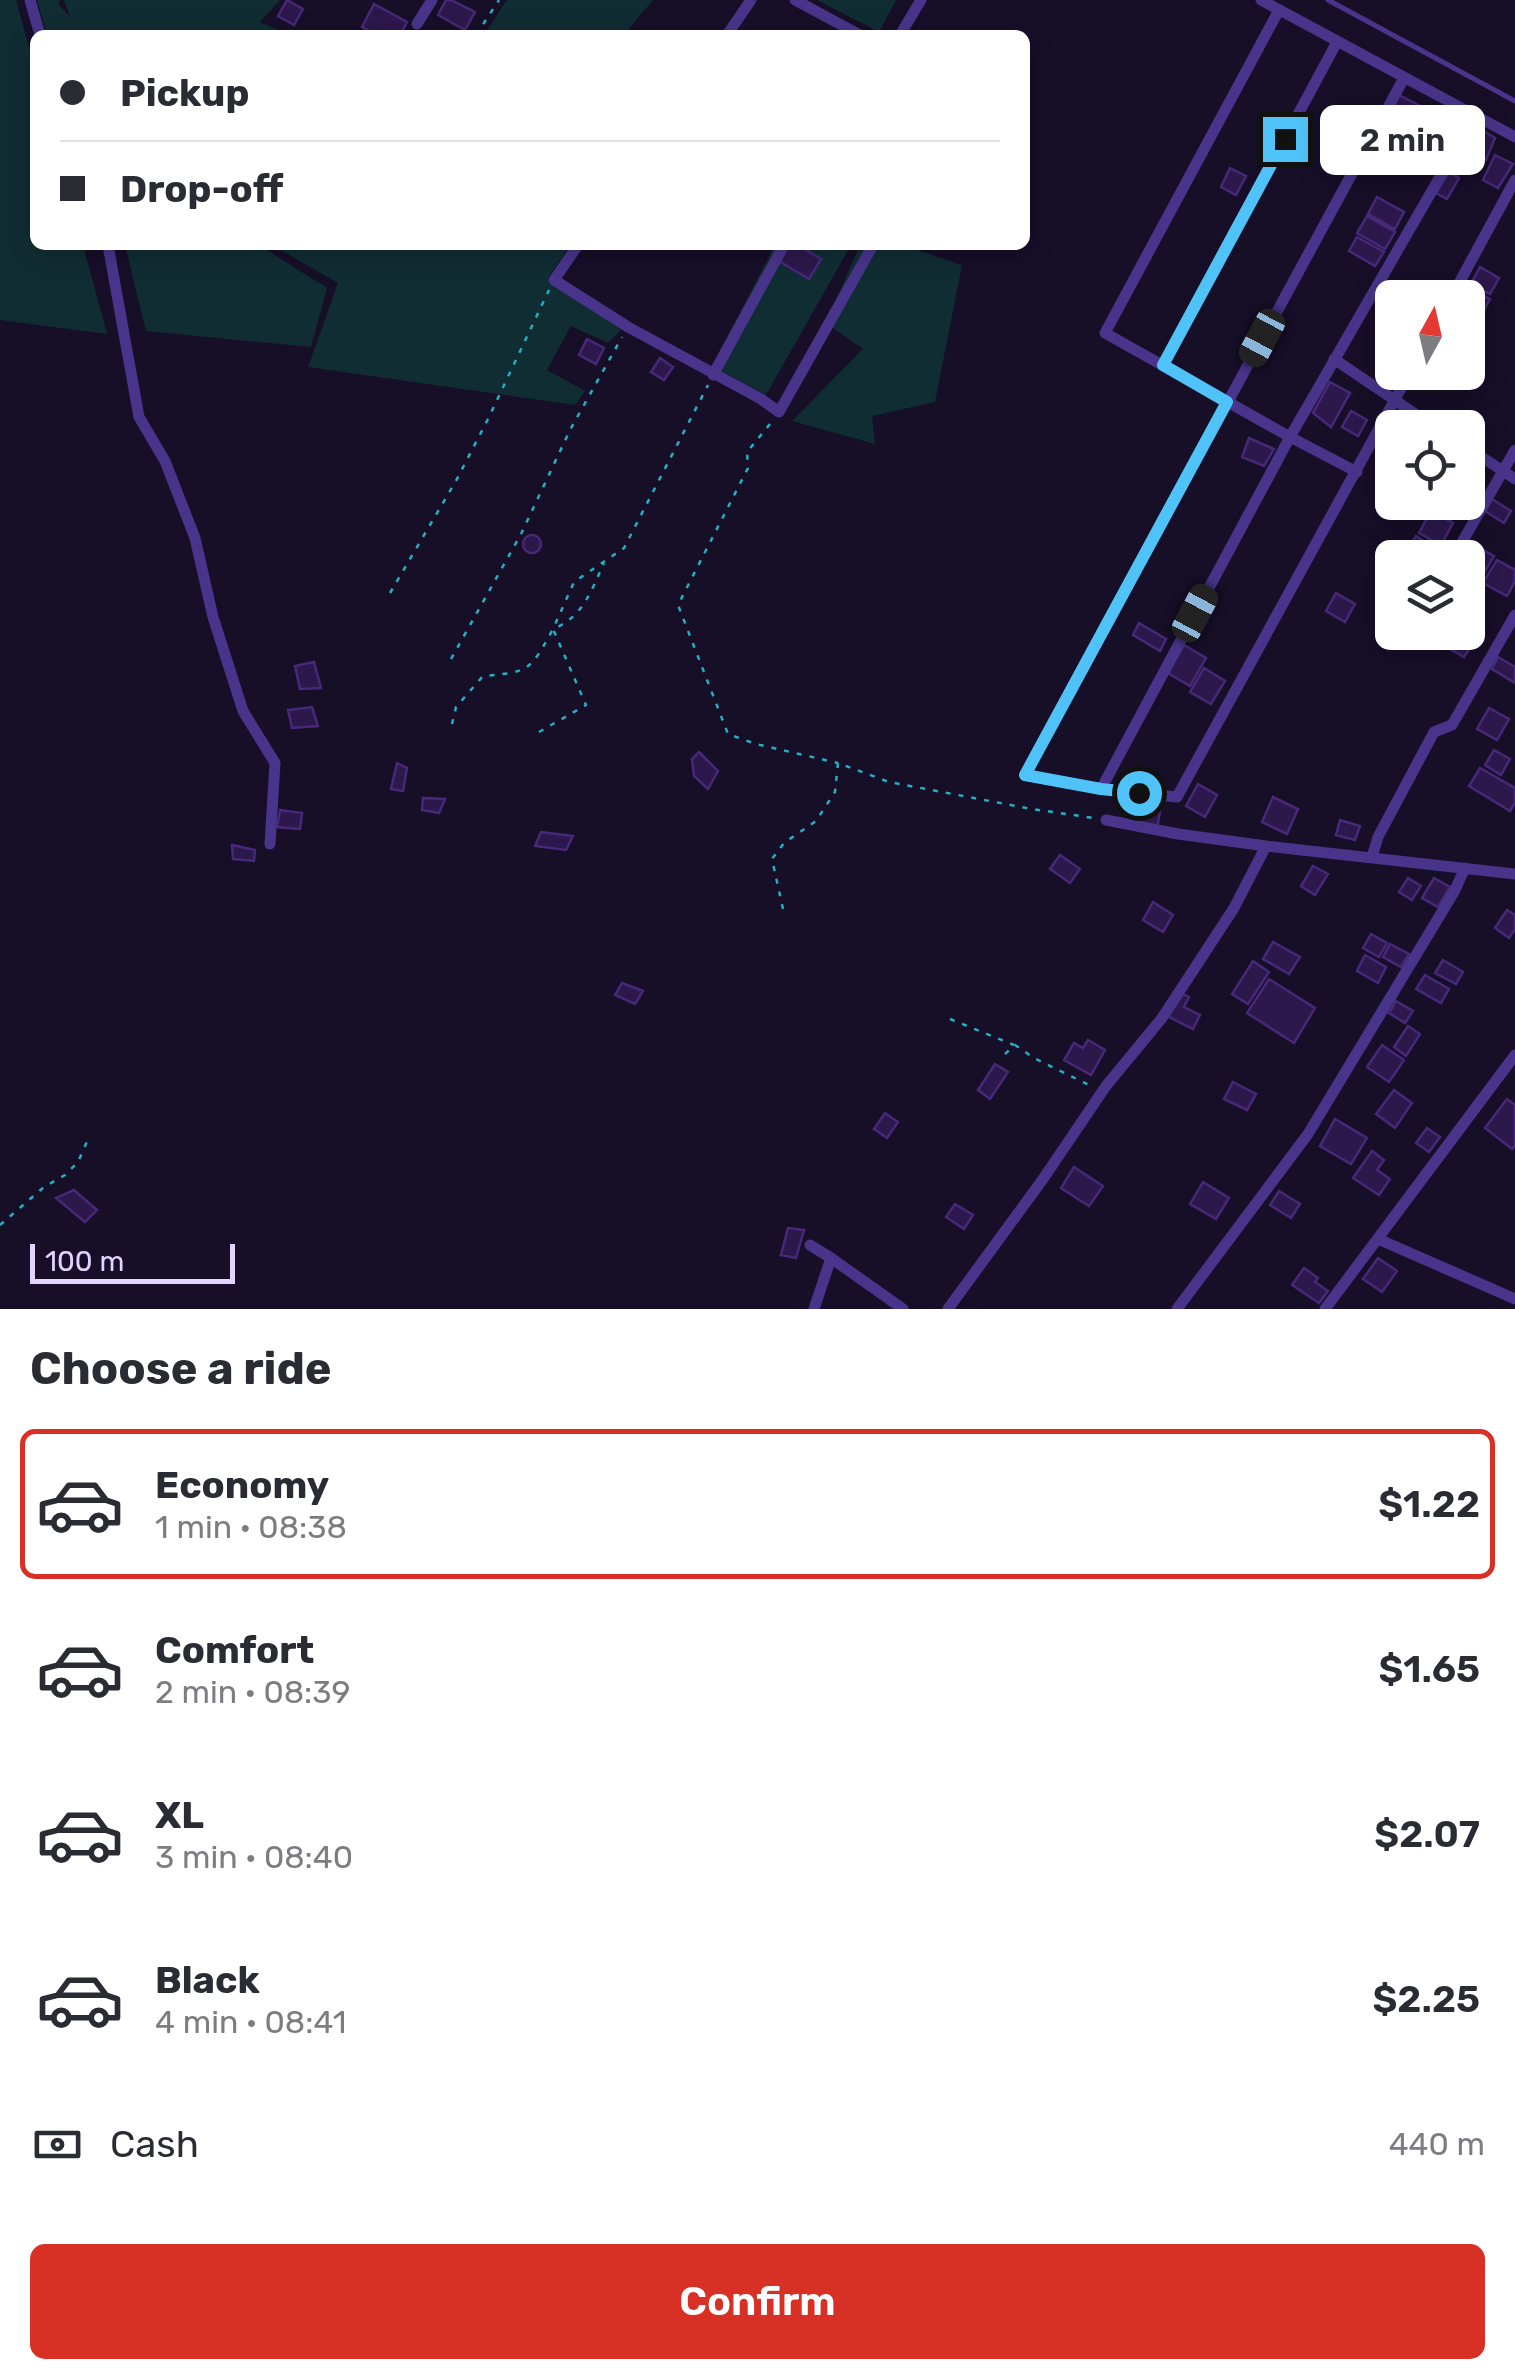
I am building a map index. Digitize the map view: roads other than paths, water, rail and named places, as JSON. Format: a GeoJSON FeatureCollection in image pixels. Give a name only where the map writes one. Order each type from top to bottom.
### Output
{"type":"FeatureCollection","features":[{"type":"Feature","properties":{"kind":"street"},"geometry":{"type":"LineString","coordinates":[[30,0],[39,30]]}},
{"type":"Feature","properties":{"kind":"street"},"geometry":{"type":"LineString","coordinates":[[417,24],[432,0]]}},
{"type":"Feature","properties":{"kind":"street"},"geometry":{"type":"LineString","coordinates":[[731,30],[752,0]]}},
{"type":"Feature","properties":{"kind":"street"},"geometry":{"type":"LineString","coordinates":[[795,0],[851,30]]}},
{"type":"Feature","properties":{"kind":"street"},"geometry":{"type":"LineString","coordinates":[[903,30],[921,0]]}},
{"type":"Feature","properties":{"kind":"street"},"geometry":{"type":"LineString","coordinates":[[1261,0],[1515,137]]}},
{"type":"Feature","properties":{"kind":"street"},"geometry":{"type":"LineString","coordinates":[[1279,10],[1105,333],[1357,472]]}},
{"type":"Feature","properties":{"kind":"street"},"geometry":{"type":"LineString","coordinates":[[1163,365],[1337,42]]}},
{"type":"Feature","properties":{"kind":"street"},"geometry":{"type":"LineString","coordinates":[[1400,390],[1177,796],[1101,789],[1025,775],[1404,78]]}},
{"type":"Feature","properties":{"kind":"street"},"geometry":{"type":"LineString","coordinates":[[1101,789],[1290,437],[1475,116]]}},
{"type":"Feature","properties":{"kind":"street"},"geometry":{"type":"LineString","coordinates":[[1461,280],[1515,180]]}},
{"type":"Feature","properties":{"kind":"street"},"geometry":{"type":"LineString","coordinates":[[109,250],[139,417],[165,461],[195,538],[213,617],[243,711],[275,763],[270,844]]}},
{"type":"Feature","properties":{"kind":"street"},"geometry":{"type":"LineString","coordinates":[[575,250],[554,280],[628,327],[780,412],[870,250]]}},
{"type":"Feature","properties":{"kind":"street"},"geometry":{"type":"LineString","coordinates":[[714,374],[781,250]]}},
{"type":"Feature","properties":{"kind":"street"},"geometry":{"type":"LineString","coordinates":[[1334,359],[1410,410]]}},
{"type":"Feature","properties":{"kind":"street"},"geometry":{"type":"LineString","coordinates":[[1463,540],[1515,450]]}},
{"type":"Feature","properties":{"kind":"street"},"geometry":{"type":"LineString","coordinates":[[1485,460],[1515,478]]}},
{"type":"Feature","properties":{"kind":"street"},"geometry":{"type":"LineString","coordinates":[[1372,857],[1378,838],[1434,732],[1452,725],[1515,615]]}},
{"type":"Feature","properties":{"kind":"street"},"geometry":{"type":"LineString","coordinates":[[1106,820],[1266,846],[1515,874]]}},
{"type":"Feature","properties":{"kind":"street"},"geometry":{"type":"LineString","coordinates":[[948,1309],[1106,1086],[1162,1018],[1234,908],[1266,846]]}},
{"type":"Feature","properties":{"kind":"street"},"geometry":{"type":"LineString","coordinates":[[1178,1309],[1308,1134],[1465,868]]}},
{"type":"Feature","properties":{"kind":"street"},"geometry":{"type":"LineString","coordinates":[[1325,1309],[1515,1055]]}},
{"type":"Feature","properties":{"kind":"street"},"geometry":{"type":"LineString","coordinates":[[1378,1238],[1515,1300]]}},
{"type":"Feature","properties":{"kind":"street"},"geometry":{"type":"LineString","coordinates":[[810,1244],[903,1309]]}},
{"type":"Feature","properties":{"kind":"street"},"geometry":{"type":"LineString","coordinates":[[814,1309],[830,1258]]}},
{"type":"Feature","properties":{"kind":"lane"},"geometry":{"type":"LineString","coordinates":[[1328,0],[1515,101]]}}]}
